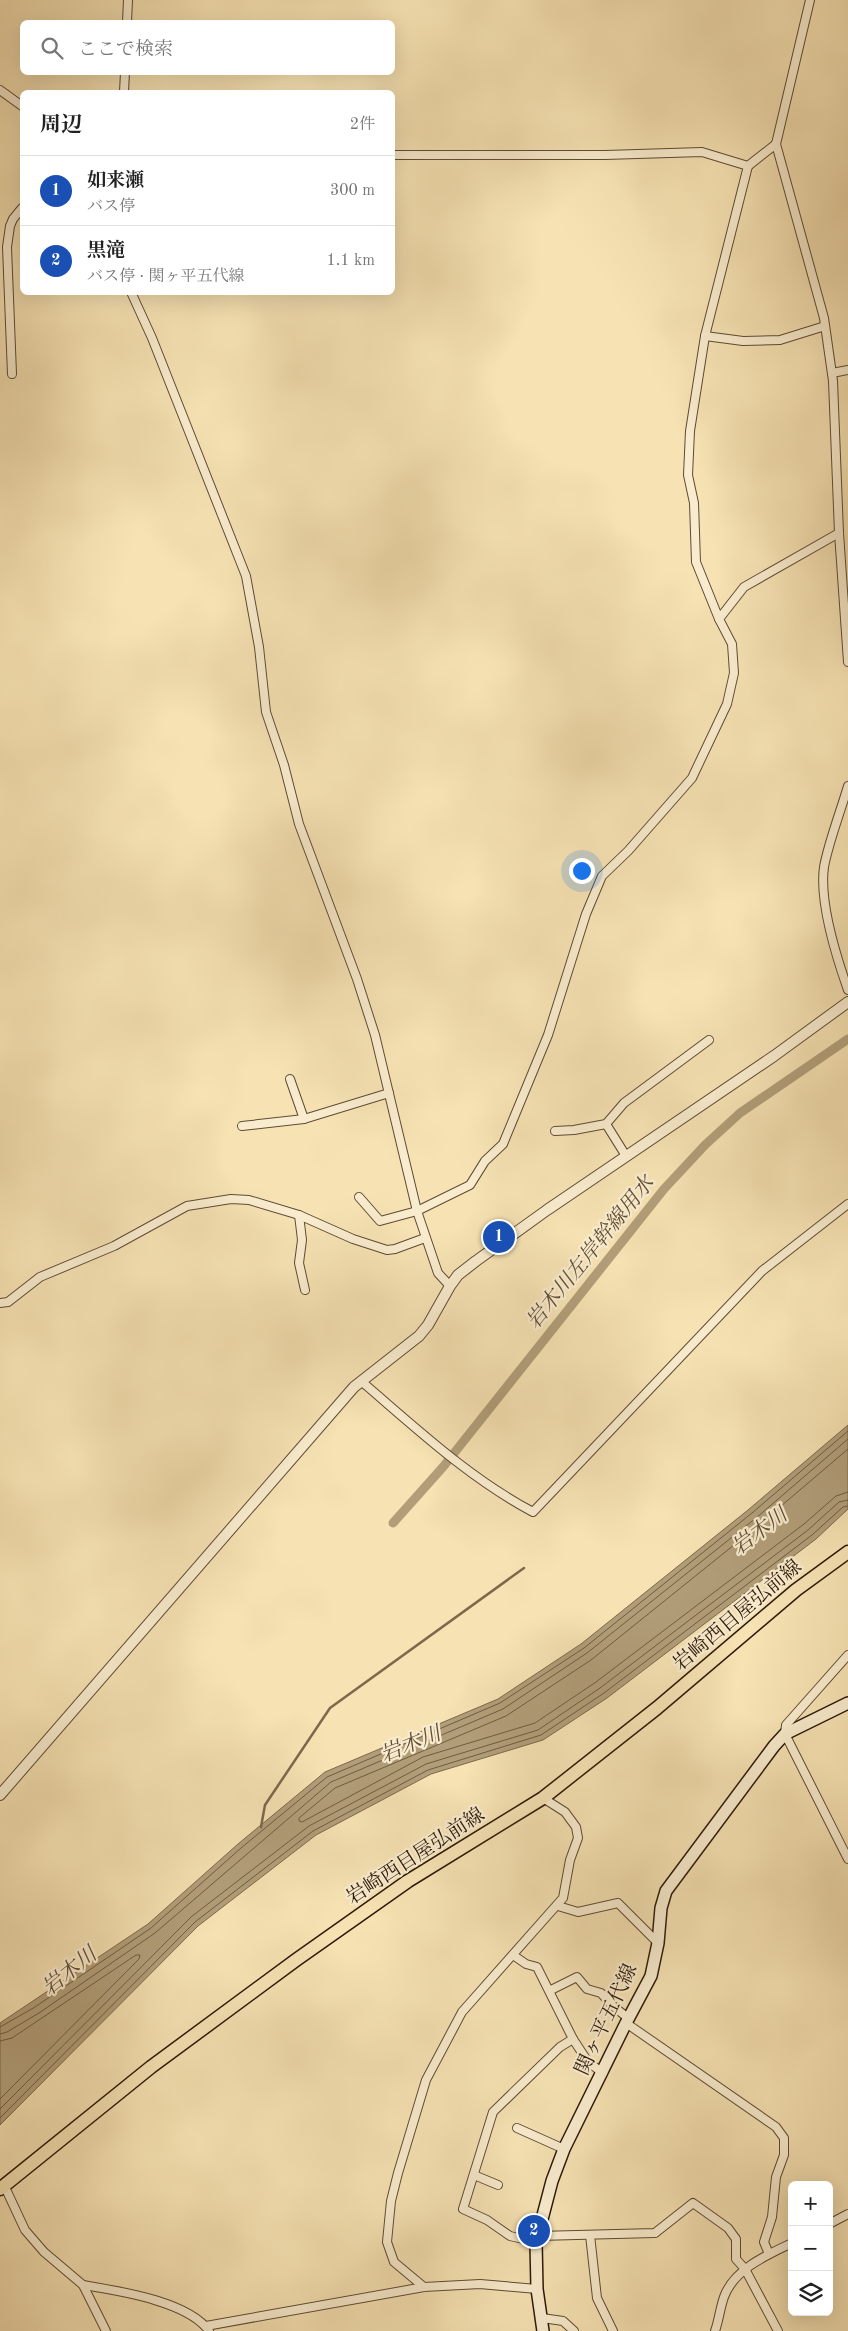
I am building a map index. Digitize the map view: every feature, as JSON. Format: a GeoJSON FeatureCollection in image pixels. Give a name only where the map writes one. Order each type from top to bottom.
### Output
{"type":"FeatureCollection","features":[{"type":"Feature","properties":{"kind":"main road","name":"岩崎西目屋弘前線"},"geometry":{"type":"LineString","coordinates":[[2,2187],[150,2067],[296,1960],[408,1881],[543,1798],[657,1708],[796,1590],[848,1552]]}},
{"type":"Feature","properties":{"kind":"main road","name":"関ヶ平五代線"},"geometry":{"type":"LineString","coordinates":[[543,2331],[536,2289],[537,2239],[552,2181],[564,2150],[603,2073],[627,2020],[652,1976],[658,1943],[661,1908],[666,1892],[774,1746],[785,1734],[848,1703]]}},
{"type":"Feature","properties":{"kind":"street"},"geometry":{"type":"LineString","coordinates":[[127,20],[128,0]]}},
{"type":"Feature","properties":{"kind":"street"},"geometry":{"type":"LineString","coordinates":[[810,0],[776,144],[800,235],[815,279],[826,326],[832,373],[839,533],[848,662]]}},
{"type":"Feature","properties":{"kind":"street"},"geometry":{"type":"LineString","coordinates":[[124,90],[125,75]]}},
{"type":"Feature","properties":{"kind":"street"},"geometry":{"type":"LineString","coordinates":[[0,90],[20,105]]}},
{"type":"Feature","properties":{"kind":"street"},"geometry":{"type":"LineString","coordinates":[[359,1197],[380,1221],[416,1210],[470,1185],[485,1161],[503,1144],[548,1035],[586,914],[602,876],[628,851],[685,786],[699,763],[732,688],[734,673],[732,644],[719,619],[696,562],[694,503],[688,475],[690,432],[705,336],[748,166],[776,144]]}},
{"type":"Feature","properties":{"kind":"street"},"geometry":{"type":"LineString","coordinates":[[395,155],[605,155],[702,152],[748,166]]}},
{"type":"Feature","properties":{"kind":"street"},"geometry":{"type":"LineString","coordinates":[[12,374],[7,247],[10,226],[13,218],[20,210]]}},
{"type":"Feature","properties":{"kind":"street"},"geometry":{"type":"LineString","coordinates":[[131,295],[152,338],[246,576],[259,647],[266,712],[284,765],[299,824],[363,998],[389,1093],[416,1210],[438,1273],[450,1286]]}},
{"type":"Feature","properties":{"kind":"street"},"geometry":{"type":"LineString","coordinates":[[705,336],[743,341],[780,340],[826,326]]}},
{"type":"Feature","properties":{"kind":"street"},"geometry":{"type":"LineString","coordinates":[[832,373],[848,370]]}},
{"type":"Feature","properties":{"kind":"street"},"geometry":{"type":"LineString","coordinates":[[719,619],[744,587],[839,533]]}},
{"type":"Feature","properties":{"kind":"street"},"geometry":{"type":"LineString","coordinates":[[848,786],[824,867],[826,906],[848,990]]}},
{"type":"Feature","properties":{"kind":"street"},"geometry":{"type":"LineString","coordinates":[[0,1795],[361,1381],[419,1336],[428,1325],[458,1275],[626,1156],[774,1056],[848,1002]]}},
{"type":"Feature","properties":{"kind":"street"},"geometry":{"type":"LineString","coordinates":[[555,1131],[574,1130],[606,1124],[624,1103],[709,1040]]}},
{"type":"Feature","properties":{"kind":"street"},"geometry":{"type":"LineString","coordinates":[[290,1079],[304,1119]]}},
{"type":"Feature","properties":{"kind":"street"},"geometry":{"type":"LineString","coordinates":[[242,1126],[304,1119],[389,1093]]}},
{"type":"Feature","properties":{"kind":"street"},"geometry":{"type":"LineString","coordinates":[[606,1124],[626,1156]]}},
{"type":"Feature","properties":{"kind":"street"},"geometry":{"type":"LineString","coordinates":[[0,1303],[8,1302],[40,1277],[114,1246],[187,1206],[231,1199],[249,1200],[299,1215],[353,1239],[387,1250],[425,1238]]}},
{"type":"Feature","properties":{"kind":"street"},"geometry":{"type":"LineString","coordinates":[[361,1381],[444,1452],[506,1498],[533,1512],[538,1510],[762,1271],[848,1204]]}},
{"type":"Feature","properties":{"kind":"street"},"geometry":{"type":"LineString","coordinates":[[299,1215],[302,1240],[299,1263],[305,1290]]}},
{"type":"Feature","properties":{"kind":"street"},"geometry":{"type":"LineString","coordinates":[[848,1655],[786,1725],[785,1734],[848,1859]]}},
{"type":"Feature","properties":{"kind":"street"},"geometry":{"type":"LineString","coordinates":[[424,2287],[394,2262],[387,2242],[391,2201],[426,2080],[462,2012],[558,1906],[563,1898],[577,1832],[576,1827],[565,1812],[543,1798]]}},
{"type":"Feature","properties":{"kind":"street"},"geometry":{"type":"LineString","coordinates":[[558,1906],[578,1912],[618,1903],[658,1943]]}},
{"type":"Feature","properties":{"kind":"street"},"geometry":{"type":"LineString","coordinates":[[513,1955],[526,1964],[537,1967],[551,1990],[573,2039],[588,2062],[603,2073]]}},
{"type":"Feature","properties":{"kind":"street"},"geometry":{"type":"LineString","coordinates":[[551,1990],[577,1977],[587,1989],[601,1993],[627,2020],[776,2127],[784,2138],[784,2154],[776,2177],[772,2217],[764,2242],[769,2254]]}},
{"type":"Feature","properties":{"kind":"street"},"geometry":{"type":"LineString","coordinates":[[573,2039],[560,2047],[493,2112],[463,2209],[487,2220],[510,2236],[537,2239],[655,2233],[693,2203],[728,2228],[736,2239],[736,2259],[745,2269],[778,2331]]}},
{"type":"Feature","properties":{"kind":"street"},"geometry":{"type":"LineString","coordinates":[[517,2128],[564,2150]]}},
{"type":"Feature","properties":{"kind":"street"},"geometry":{"type":"LineString","coordinates":[[474,2175],[498,2185]]}},
{"type":"Feature","properties":{"kind":"street"},"geometry":{"type":"LineString","coordinates":[[2,2187],[25,2230],[34,2242],[83,2285],[106,2331]]}},
{"type":"Feature","properties":{"kind":"street"},"geometry":{"type":"LineString","coordinates":[[833,2222],[848,2214]]}},
{"type":"Feature","properties":{"kind":"street"},"geometry":{"type":"LineString","coordinates":[[590,2235],[597,2298],[613,2331]]}},
{"type":"Feature","properties":{"kind":"street"},"geometry":{"type":"LineString","coordinates":[[715,2331],[724,2297],[733,2280],[745,2269],[788,2245]]}},
{"type":"Feature","properties":{"kind":"street"},"geometry":{"type":"LineString","coordinates":[[83,2285],[125,2292],[162,2302],[207,2328],[424,2287],[480,2284],[536,2289]]}},
{"type":"Feature","properties":{"kind":"street"},"geometry":{"type":"LineString","coordinates":[[542,2318],[563,2321],[574,2331]]}},
{"type":"Feature","properties":{"kind":"water","name":"岩木川"},"geometry":{"type":"Polygon","coordinates":[[[848,1425],[848,1509],[816,1539],[607,1698],[543,1740],[431,1774],[316,1835],[198,1926],[0,2125],[0,2023],[148,1924],[238,1844],[325,1772],[498,1699],[581,1644],[748,1510],[848,1425]]]}},
{"type":"Feature","properties":{"kind":"waterway","name":"岩木川左岸幹線用水"},"geometry":{"type":"LineString","coordinates":[[393,1523],[443,1467],[664,1189],[705,1145],[740,1113],[848,1039]]}},
{"type":"Feature","properties":{"kind":"waterway"},"geometry":{"type":"LineString","coordinates":[[261,1827],[265,1805],[330,1708],[524,1568]]}},
{"type":"Feature","properties":{"kind":"place","name":"如来瀬"},"geometry":{"type":"Point","coordinates":[499,1237]}},
{"type":"Feature","properties":{"kind":"place","name":"黒滝"},"geometry":{"type":"Point","coordinates":[534,2231]}}]}
